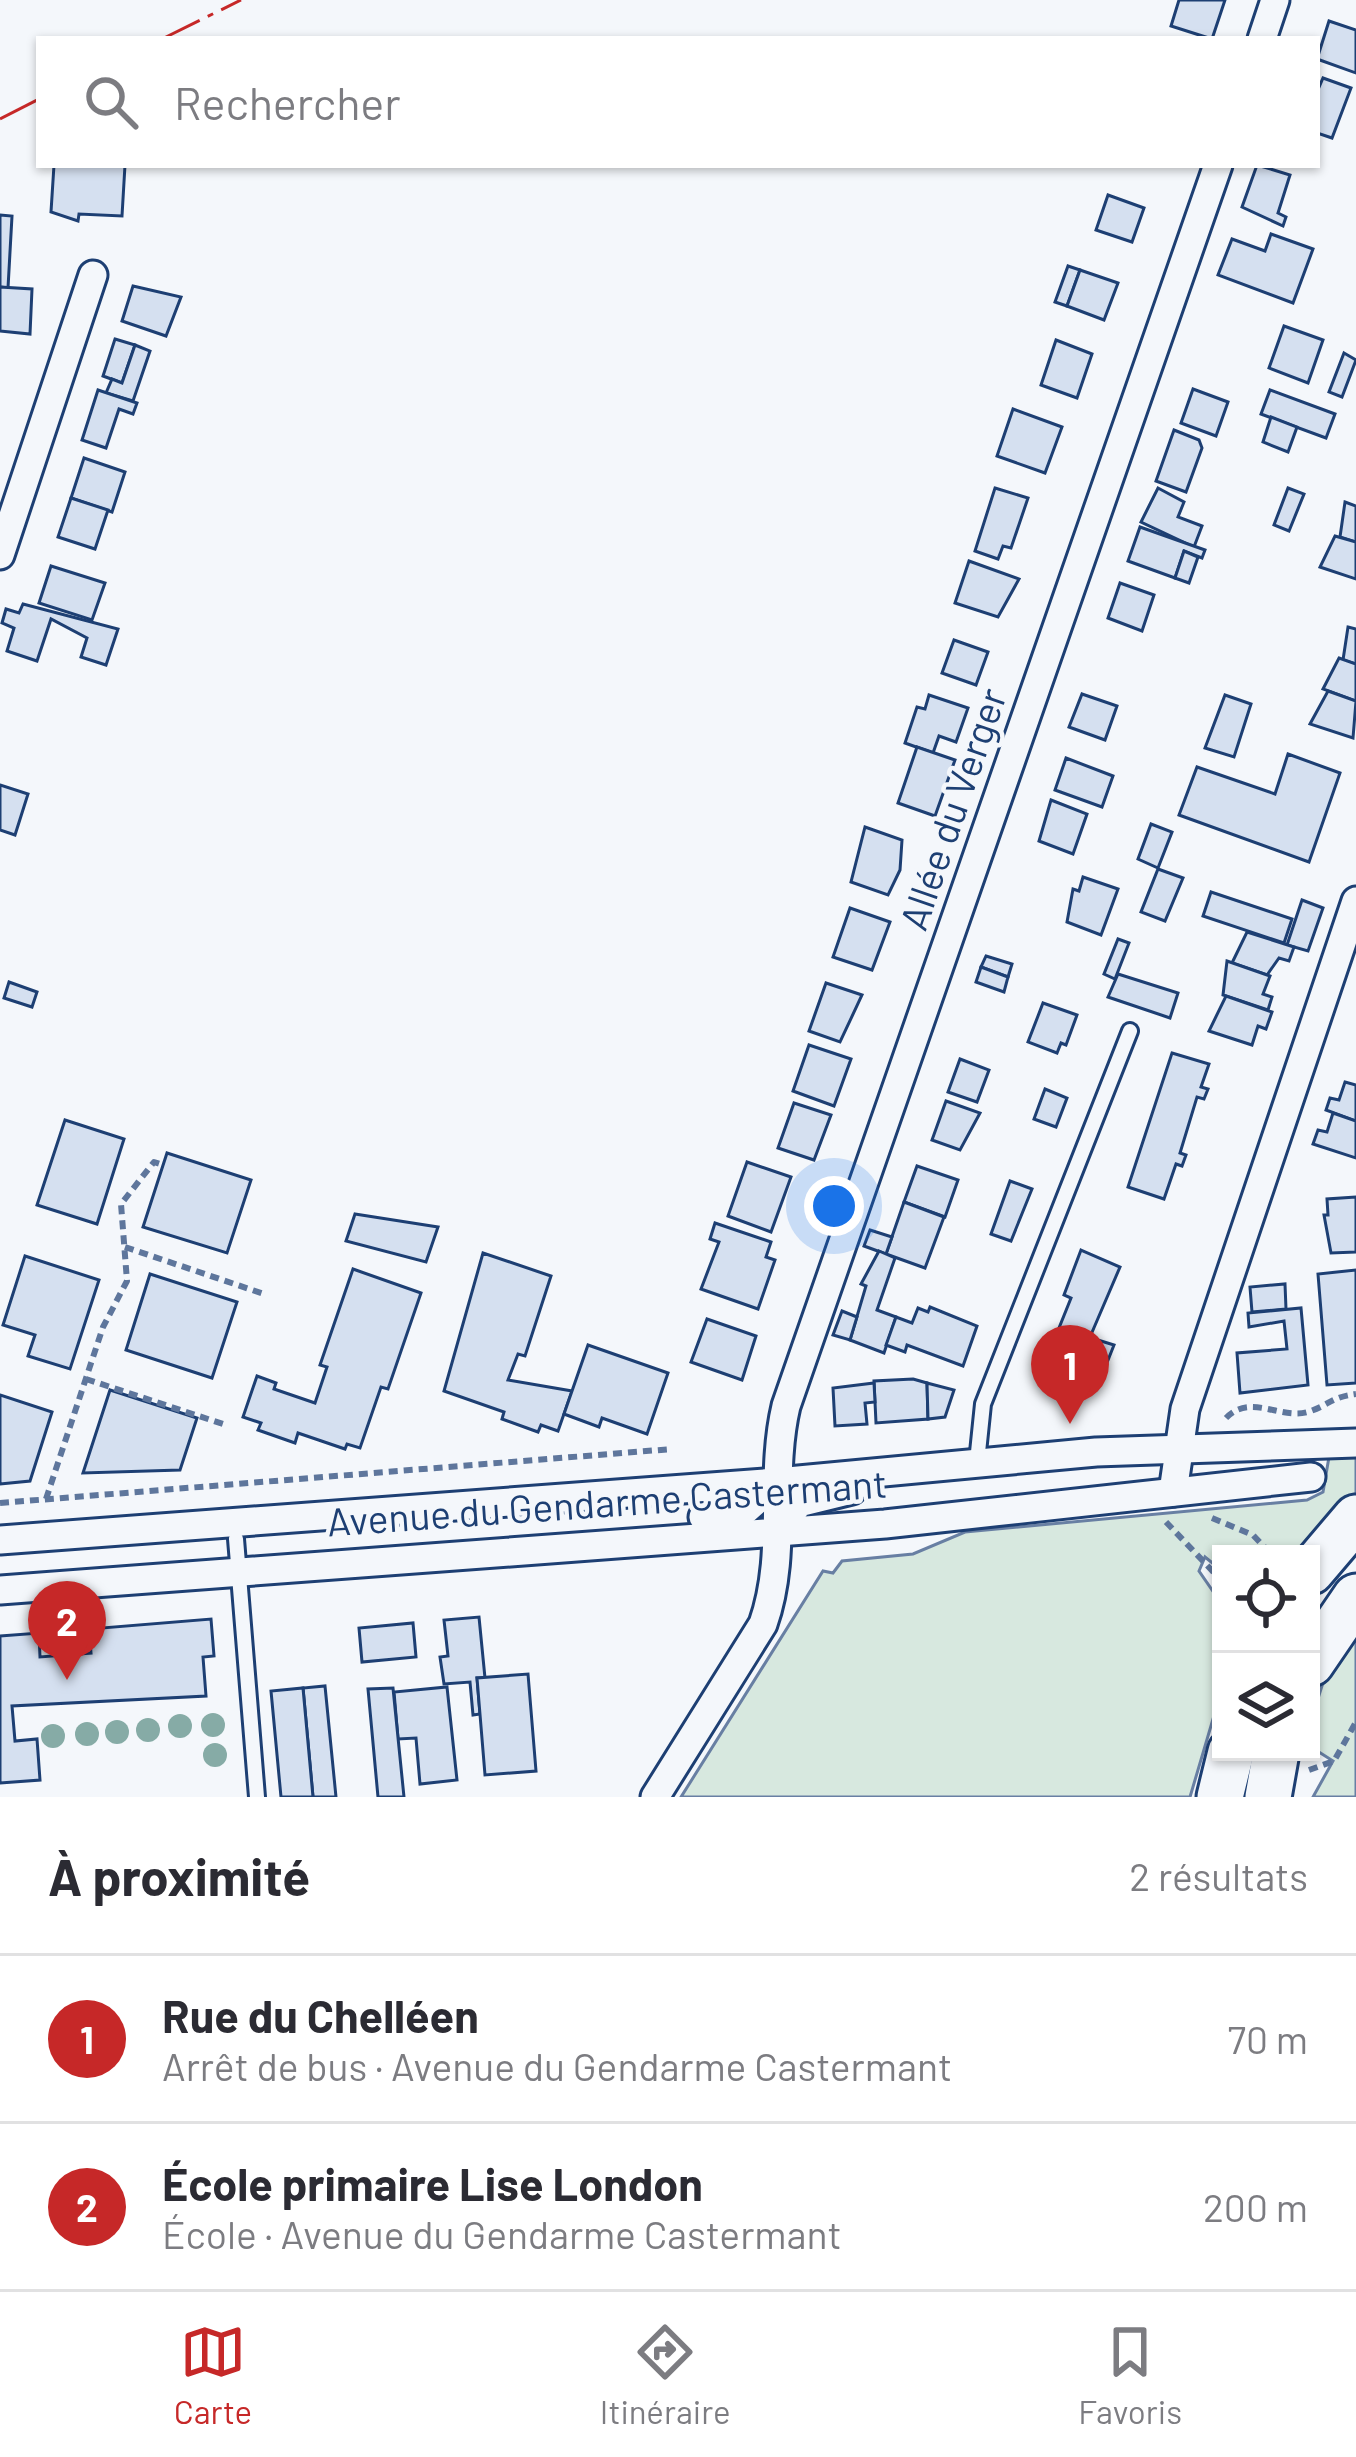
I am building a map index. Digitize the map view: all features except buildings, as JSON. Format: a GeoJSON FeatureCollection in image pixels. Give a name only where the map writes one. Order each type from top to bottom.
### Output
{"type":"FeatureCollection","features":[{"type":"Feature","properties":{"kind":"main road"},"geometry":{"type":"LineString","coordinates":[[1320,1560],[1356,1518]]}},
{"type":"Feature","properties":{"kind":"main road"},"geometry":{"type":"LineString","coordinates":[[1318,1653],[1356,1597]]}},
{"type":"Feature","properties":{"kind":"main road"},"geometry":{"type":"LineString","coordinates":[[1220,1797],[1229,1761]]}},
{"type":"Feature","properties":{"kind":"street"},"geometry":{"type":"LineString","coordinates":[[1263,36],[1275,0]]}},
{"type":"Feature","properties":{"kind":"street","name":"Allée du Verger"},"geometry":{"type":"LineString","coordinates":[[655,1797],[764,1624],[772,1598],[786,1406],[1217,168]]}},
{"type":"Feature","properties":{"kind":"street"},"geometry":{"type":"LineString","coordinates":[[0,555],[93,275]]}},
{"type":"Feature","properties":{"kind":"street"},"geometry":{"type":"LineString","coordinates":[[1311,1477],[1176,1480],[1185,1409],[1356,901]]}},
{"type":"Feature","properties":{"kind":"street","name":"Avenue du Gendarme Castermant"},"geometry":{"type":"LineString","coordinates":[[0,1590],[777,1532],[1176,1480],[1207,1451],[1356,1443]]}},
{"type":"Feature","properties":{"kind":"street","name":"Avenue du Gendarme Castermant"},"geometry":{"type":"LineString","coordinates":[[0,1540],[777,1482],[977,1462],[1176,1480]]}},
{"type":"Feature","properties":{"kind":"street"},"geometry":{"type":"LineString","coordinates":[[520,1548],[559,1526],[740,1515],[777,1482]]}},
{"type":"Feature","properties":{"kind":"street"},"geometry":{"type":"LineString","coordinates":[[47,1536],[80,1551],[365,1528],[421,1508]]}},
{"type":"Feature","properties":{"kind":"lane"},"geometry":{"type":"LineString","coordinates":[[977,1462],[983,1404],[1130,1031]]}},
{"type":"Feature","properties":{"kind":"lane"},"geometry":{"type":"LineString","coordinates":[[236,1539],[257,1797]]}},
{"type":"Feature","properties":{"kind":"path"},"geometry":{"type":"LineString","coordinates":[[46,1499],[103,1327],[127,1281],[122,1204],[154,1162],[163,1165]]}},
{"type":"Feature","properties":{"kind":"path"},"geometry":{"type":"LineString","coordinates":[[124,1247],[267,1295]]}},
{"type":"Feature","properties":{"kind":"path"},"geometry":{"type":"LineString","coordinates":[[86,1379],[223,1424]]}},
{"type":"Feature","properties":{"kind":"path"},"geometry":{"type":"LineString","coordinates":[[0,1503],[673,1449]]}},
{"type":"Feature","properties":{"kind":"path"},"geometry":{"type":"LineString","coordinates":[[1176,1480],[1159,1515],[1212,1571]]}},
{"type":"Feature","properties":{"kind":"path"},"geometry":{"type":"LineString","coordinates":[[1196,1517],[1232,1525],[1262,1545]]}},
{"type":"Feature","properties":{"kind":"path"},"geometry":{"type":"LineString","coordinates":[[1281,1774],[1334,1761],[1356,1722]]}},
{"type":"Feature","properties":{"kind":"shaded area"},"geometry":{"type":"Polygon","coordinates":[[[1356,1455],[1356,1504],[1315,1545],[1212,1545],[1212,1563],[1205,1557],[1199,1571],[1212,1590],[1212,1722],[1190,1797],[681,1797],[823,1571],[833,1573],[842,1561],[913,1554],[965,1532],[1307,1500],[1323,1492],[1329,1457],[1356,1455]]]}},
{"type":"Feature","properties":{"kind":"shaded area"},"geometry":{"type":"Polygon","coordinates":[[[1356,1623],[1356,1797],[1313,1797],[1333,1761],[1320,1753],[1320,1692],[1356,1623]]]}},
{"type":"Feature","properties":{"kind":"power"},"geometry":{"type":"LineString","coordinates":[[168,36],[241,0]]}},
{"type":"Feature","properties":{"kind":"power"},"geometry":{"type":"LineString","coordinates":[[0,119],[36,101]]}},
{"type":"Feature","properties":{"kind":"place","name":"Rue du Chelléen"},"geometry":{"type":"Point","coordinates":[1070,1424]}},
{"type":"Feature","properties":{"kind":"place","name":"École primaire Lise London"},"geometry":{"type":"Point","coordinates":[67,1680]}}]}
